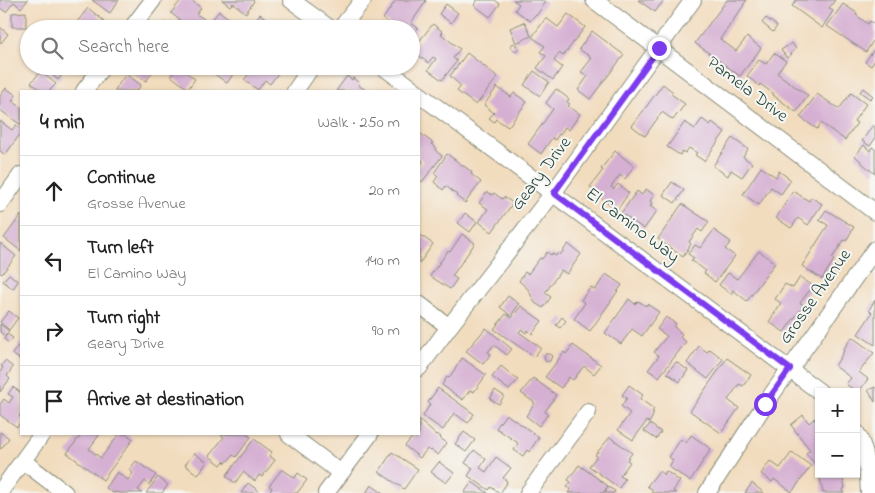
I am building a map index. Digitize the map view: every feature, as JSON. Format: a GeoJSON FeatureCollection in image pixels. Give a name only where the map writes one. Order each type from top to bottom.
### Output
{"type":"FeatureCollection","features":[{"type":"Feature","properties":{"kind":"street"},"geometry":{"type":"LineString","coordinates":[[138,20],[153,0]]}},
{"type":"Feature","properties":{"kind":"street"},"geometry":{"type":"LineString","coordinates":[[291,0],[319,20]]}},
{"type":"Feature","properties":{"kind":"street"},"geometry":{"type":"LineString","coordinates":[[347,20],[363,0]]}},
{"type":"Feature","properties":{"kind":"street","name":"Pamela Drive"},"geometry":{"type":"LineString","coordinates":[[594,0],[875,212]]}},
{"type":"Feature","properties":{"kind":"street","name":"Geary Drive"},"geometry":{"type":"LineString","coordinates":[[420,367],[554,193],[693,0]]}},
{"type":"Feature","properties":{"kind":"street"},"geometry":{"type":"LineString","coordinates":[[85,90],[96,75]]}},
{"type":"Feature","properties":{"kind":"street"},"geometry":{"type":"LineString","coordinates":[[296,90],[306,75]]}},
{"type":"Feature","properties":{"kind":"street"},"geometry":{"type":"LineString","coordinates":[[394,75],[415,90]]}},
{"type":"Feature","properties":{"kind":"street","name":"El Camino Way"},"geometry":{"type":"LineString","coordinates":[[420,95],[815,388]]}},
{"type":"Feature","properties":{"kind":"street"},"geometry":{"type":"LineString","coordinates":[[0,204],[20,176]]}},
{"type":"Feature","properties":{"kind":"street","name":"Grosse Avenue"},"geometry":{"type":"LineString","coordinates":[[707,493],[765,404],[875,249]]}},
{"type":"Feature","properties":{"kind":"street"},"geometry":{"type":"LineString","coordinates":[[420,305],[449,327]]}},
{"type":"Feature","properties":{"kind":"street"},"geometry":{"type":"LineString","coordinates":[[528,493],[588,412]]}},
{"type":"Feature","properties":{"kind":"street"},"geometry":{"type":"LineString","coordinates":[[857,433],[867,461],[869,493]]}},
{"type":"Feature","properties":{"kind":"street"},"geometry":{"type":"LineString","coordinates":[[0,492],[41,435]]}},
{"type":"Feature","properties":{"kind":"street"},"geometry":{"type":"LineString","coordinates":[[290,435],[341,473]]}},
{"type":"Feature","properties":{"kind":"street"},"geometry":{"type":"LineString","coordinates":[[326,493],[369,435]]}},
{"type":"Feature","properties":{"kind":"street"},"geometry":{"type":"LineString","coordinates":[[23,461],[65,493]]}},
{"type":"Feature","properties":{"kind":"building"},"geometry":{"type":"Polygon","coordinates":[[[0,0],[28,0],[21,8],[14,2],[6,12],[0,8],[0,0]]]}},
{"type":"Feature","properties":{"kind":"building"},"geometry":{"type":"Polygon","coordinates":[[[92,0],[119,0],[110,13],[92,0]]]}},
{"type":"Feature","properties":{"kind":"building"},"geometry":{"type":"Polygon","coordinates":[[[181,0],[191,0],[201,8],[196,14],[204,19],[180,20],[171,13],[181,0]]]}},
{"type":"Feature","properties":{"kind":"building"},"geometry":{"type":"Polygon","coordinates":[[[222,0],[254,1],[246,13],[233,3],[230,6],[222,0]]]}},
{"type":"Feature","properties":{"kind":"building"},"geometry":{"type":"Polygon","coordinates":[[[396,0],[426,1],[413,20],[383,19],[396,0]]]}},
{"type":"Feature","properties":{"kind":"building"},"geometry":{"type":"Polygon","coordinates":[[[477,0],[495,0],[500,4],[490,17],[474,5],[477,0]]]}},
{"type":"Feature","properties":{"kind":"building"},"geometry":{"type":"Polygon","coordinates":[[[513,0],[544,0],[546,2],[530,21],[515,10],[519,4],[513,0]]]}},
{"type":"Feature","properties":{"kind":"building"},"geometry":{"type":"Polygon","coordinates":[[[638,0],[664,0],[655,12],[638,0]]]}},
{"type":"Feature","properties":{"kind":"building"},"geometry":{"type":"Polygon","coordinates":[[[727,0],[747,0],[720,39],[736,51],[747,37],[761,48],[740,76],[695,43],[727,0]]]}},
{"type":"Feature","properties":{"kind":"building"},"geometry":{"type":"Polygon","coordinates":[[[796,0],[835,0],[829,8],[833,11],[822,28],[792,6],[796,0]]]}},
{"type":"Feature","properties":{"kind":"building"},"geometry":{"type":"Polygon","coordinates":[[[446,4],[458,13],[451,23],[439,14],[446,4]]]}},
{"type":"Feature","properties":{"kind":"building"},"geometry":{"type":"Polygon","coordinates":[[[843,4],[857,13],[856,15],[868,24],[870,21],[875,24],[875,38],[866,52],[827,26],[843,4]]]}},
{"type":"Feature","properties":{"kind":"building"},"geometry":{"type":"Polygon","coordinates":[[[88,8],[103,20],[79,20],[88,8]]]}},
{"type":"Feature","properties":{"kind":"building"},"geometry":{"type":"Polygon","coordinates":[[[219,11],[231,20],[212,20],[219,11]]]}},
{"type":"Feature","properties":{"kind":"building"},"geometry":{"type":"Polygon","coordinates":[[[26,12],[26,20],[20,20],[20,27],[12,27],[12,13],[26,12]]]}},
{"type":"Feature","properties":{"kind":"building"},"geometry":{"type":"Polygon","coordinates":[[[260,14],[268,20],[256,20],[260,14]]]}},
{"type":"Feature","properties":{"kind":"building"},"geometry":{"type":"Polygon","coordinates":[[[568,14],[585,27],[563,56],[559,53],[554,61],[562,67],[553,80],[537,68],[546,56],[540,52],[545,46],[532,37],[546,18],[558,27],[568,14]]]}},
{"type":"Feature","properties":{"kind":"building"},"geometry":{"type":"Polygon","coordinates":[[[766,18],[777,26],[773,32],[762,23],[766,18]]]}},
{"type":"Feature","properties":{"kind":"building"},"geometry":{"type":"Polygon","coordinates":[[[525,22],[531,36],[516,43],[510,28],[525,22]]]}},
{"type":"Feature","properties":{"kind":"building"},"geometry":{"type":"Polygon","coordinates":[[[433,24],[443,32],[441,34],[460,49],[453,58],[457,61],[442,80],[428,70],[436,59],[433,57],[428,63],[420,56],[420,40],[433,24]]]}},
{"type":"Feature","properties":{"kind":"building"},"geometry":{"type":"Polygon","coordinates":[[[0,27],[8,34],[1,43],[0,42],[0,27]]]}},
{"type":"Feature","properties":{"kind":"building"},"geometry":{"type":"Polygon","coordinates":[[[592,31],[624,55],[590,99],[578,90],[588,76],[581,72],[592,58],[579,49],[592,31]]]}},
{"type":"Feature","properties":{"kind":"building"},"geometry":{"type":"Polygon","coordinates":[[[513,43],[519,47],[516,52],[510,47],[513,43]]]}},
{"type":"Feature","properties":{"kind":"building"},"geometry":{"type":"Polygon","coordinates":[[[792,43],[796,49],[787,58],[781,50],[792,43]]]}},
{"type":"Feature","properties":{"kind":"building"},"geometry":{"type":"Polygon","coordinates":[[[875,48],[875,60],[871,66],[865,62],[875,48]]]}},
{"type":"Feature","properties":{"kind":"building"},"geometry":{"type":"Polygon","coordinates":[[[467,53],[498,77],[476,105],[457,91],[461,86],[450,76],[467,53]]]}},
{"type":"Feature","properties":{"kind":"building"},"geometry":{"type":"Polygon","coordinates":[[[774,53],[786,61],[777,73],[808,96],[796,112],[747,76],[759,60],[766,64],[774,53]]]}},
{"type":"Feature","properties":{"kind":"building"},"geometry":{"type":"Polygon","coordinates":[[[534,71],[549,82],[540,96],[524,85],[534,71]]]}},
{"type":"Feature","properties":{"kind":"building"},"geometry":{"type":"Polygon","coordinates":[[[38,75],[45,75],[56,84],[50,90],[41,90],[31,83],[38,75]]]}},
{"type":"Feature","properties":{"kind":"building"},"geometry":{"type":"Polygon","coordinates":[[[52,75],[62,75],[58,80],[52,75]]]}},
{"type":"Feature","properties":{"kind":"building"},"geometry":{"type":"Polygon","coordinates":[[[125,75],[141,85],[138,90],[115,90],[125,75]]]}},
{"type":"Feature","properties":{"kind":"building"},"geometry":{"type":"Polygon","coordinates":[[[137,75],[150,75],[146,81],[137,75]]]}},
{"type":"Feature","properties":{"kind":"building"},"geometry":{"type":"Polygon","coordinates":[[[190,75],[195,79],[188,89],[171,76],[190,75]]]}},
{"type":"Feature","properties":{"kind":"building"},"geometry":{"type":"Polygon","coordinates":[[[216,75],[233,75],[227,83],[216,75]]]}},
{"type":"Feature","properties":{"kind":"building"},"geometry":{"type":"Polygon","coordinates":[[[248,75],[277,75],[270,84],[265,80],[258,90],[244,80],[248,75]]]}},
{"type":"Feature","properties":{"kind":"building"},"geometry":{"type":"Polygon","coordinates":[[[347,76],[352,80],[353,78],[359,83],[358,85],[366,90],[337,90],[347,76]]]}},
{"type":"Feature","properties":{"kind":"building"},"geometry":{"type":"Polygon","coordinates":[[[663,84],[673,92],[671,94],[685,104],[673,120],[662,112],[645,136],[632,126],[663,84]]]}},
{"type":"Feature","properties":{"kind":"building"},"geometry":{"type":"Polygon","coordinates":[[[497,87],[511,97],[514,93],[527,102],[508,127],[496,119],[494,122],[489,118],[494,113],[484,105],[497,87]]]}},
{"type":"Feature","properties":{"kind":"building"},"geometry":{"type":"Polygon","coordinates":[[[6,88],[16,95],[12,101],[20,106],[20,124],[0,110],[0,96],[6,88]]]}},
{"type":"Feature","properties":{"kind":"building"},"geometry":{"type":"Polygon","coordinates":[[[863,88],[873,96],[870,99],[860,92],[863,88]]]}},
{"type":"Feature","properties":{"kind":"building"},"geometry":{"type":"Polygon","coordinates":[[[556,89],[569,99],[567,102],[570,104],[568,106],[580,114],[569,130],[565,127],[555,140],[552,138],[541,154],[528,144],[553,109],[546,103],[556,89]]]}},
{"type":"Feature","properties":{"kind":"building"},"geometry":{"type":"Polygon","coordinates":[[[851,93],[866,104],[854,121],[857,123],[845,140],[821,123],[817,129],[800,117],[817,94],[839,109],[851,93]]]}},
{"type":"Feature","properties":{"kind":"building"},"geometry":{"type":"Polygon","coordinates":[[[702,119],[710,125],[712,122],[725,132],[704,161],[689,148],[685,153],[682,151],[680,155],[667,147],[685,122],[695,129],[702,119]]]}},
{"type":"Feature","properties":{"kind":"building"},"geometry":{"type":"Polygon","coordinates":[[[0,121],[12,130],[16,125],[20,128],[20,134],[5,155],[0,151],[0,121]]]}},
{"type":"Feature","properties":{"kind":"building"},"geometry":{"type":"Polygon","coordinates":[[[873,125],[875,127],[875,139],[870,146],[862,141],[873,125]]]}},
{"type":"Feature","properties":{"kind":"building"},"geometry":{"type":"Polygon","coordinates":[[[421,134],[433,143],[431,144],[436,148],[435,150],[442,156],[422,182],[420,180],[420,167],[423,161],[420,158],[421,134]]]}},
{"type":"Feature","properties":{"kind":"building"},"geometry":{"type":"Polygon","coordinates":[[[732,138],[748,149],[743,157],[752,163],[742,177],[731,170],[728,176],[713,166],[732,138]]]}},
{"type":"Feature","properties":{"kind":"building"},"geometry":{"type":"Polygon","coordinates":[[[864,145],[870,151],[872,147],[875,149],[875,174],[855,156],[864,145]]]}},
{"type":"Feature","properties":{"kind":"building"},"geometry":{"type":"Polygon","coordinates":[[[615,151],[634,166],[625,179],[620,175],[611,187],[614,189],[618,184],[629,193],[617,210],[590,187],[615,151]]]}},
{"type":"Feature","properties":{"kind":"building"},"geometry":{"type":"Polygon","coordinates":[[[447,154],[472,172],[471,174],[481,182],[465,203],[446,186],[443,190],[434,182],[438,176],[434,173],[447,154]]]}},
{"type":"Feature","properties":{"kind":"building"},"geometry":{"type":"Polygon","coordinates":[[[761,167],[776,177],[779,171],[791,180],[781,194],[771,187],[759,205],[743,194],[761,167]]]}},
{"type":"Feature","properties":{"kind":"building"},"geometry":{"type":"Polygon","coordinates":[[[672,182],[684,190],[675,203],[663,195],[672,182]]]}},
{"type":"Feature","properties":{"kind":"building"},"geometry":{"type":"Polygon","coordinates":[[[646,189],[654,195],[650,201],[652,203],[650,206],[657,211],[644,229],[621,213],[637,191],[642,195],[646,189]]]}},
{"type":"Feature","properties":{"kind":"building"},"geometry":{"type":"Polygon","coordinates":[[[793,191],[809,201],[811,197],[822,204],[808,225],[798,218],[791,228],[776,218],[793,191]]]}},
{"type":"Feature","properties":{"kind":"building"},"geometry":{"type":"Polygon","coordinates":[[[487,192],[492,195],[494,193],[502,199],[504,197],[513,203],[492,232],[479,222],[488,209],[479,203],[487,192]]]}},
{"type":"Feature","properties":{"kind":"building"},"geometry":{"type":"Polygon","coordinates":[[[682,204],[709,222],[702,232],[698,229],[689,242],[691,244],[683,257],[658,239],[682,204]]]}},
{"type":"Feature","properties":{"kind":"building"},"geometry":{"type":"Polygon","coordinates":[[[826,210],[854,227],[846,241],[844,240],[832,258],[834,260],[822,279],[802,266],[828,225],[819,220],[826,210]]]}},
{"type":"Feature","properties":{"kind":"building"},"geometry":{"type":"Polygon","coordinates":[[[465,213],[477,222],[470,232],[458,223],[465,213]]]}},
{"type":"Feature","properties":{"kind":"building"},"geometry":{"type":"Polygon","coordinates":[[[20,216],[20,250],[4,238],[20,216]]]}},
{"type":"Feature","properties":{"kind":"building"},"geometry":{"type":"Polygon","coordinates":[[[714,230],[731,242],[725,249],[735,256],[715,282],[704,273],[706,271],[691,260],[694,258],[688,254],[695,245],[700,248],[714,230]]]}},
{"type":"Feature","properties":{"kind":"building"},"geometry":{"type":"Polygon","coordinates":[[[462,234],[475,243],[452,276],[457,279],[450,289],[430,276],[462,234]]]}},
{"type":"Feature","properties":{"kind":"building"},"geometry":{"type":"Polygon","coordinates":[[[420,235],[433,244],[420,263],[420,235]]]}},
{"type":"Feature","properties":{"kind":"building"},"geometry":{"type":"Polygon","coordinates":[[[0,243],[16,256],[2,274],[0,273],[0,243]]]}},
{"type":"Feature","properties":{"kind":"building"},"geometry":{"type":"Polygon","coordinates":[[[568,244],[581,254],[567,274],[561,270],[545,293],[551,297],[543,308],[535,303],[528,289],[519,281],[525,272],[528,274],[547,252],[551,255],[552,253],[556,256],[558,253],[560,255],[568,244]]]}},
{"type":"Feature","properties":{"kind":"building"},"geometry":{"type":"Polygon","coordinates":[[[759,251],[775,263],[747,301],[733,290],[731,294],[719,285],[728,273],[737,279],[759,251]]]}},
{"type":"Feature","properties":{"kind":"building"},"geometry":{"type":"Polygon","coordinates":[[[9,274],[18,281],[13,289],[3,281],[9,274]]]}},
{"type":"Feature","properties":{"kind":"building"},"geometry":{"type":"Polygon","coordinates":[[[606,274],[622,285],[590,331],[574,319],[585,303],[581,300],[591,287],[595,290],[606,274]]]}},
{"type":"Feature","properties":{"kind":"building"},"geometry":{"type":"Polygon","coordinates":[[[800,277],[813,286],[800,303],[804,305],[784,332],[769,322],[781,303],[775,299],[785,284],[793,288],[800,277]]]}},
{"type":"Feature","properties":{"kind":"building"},"geometry":{"type":"Polygon","coordinates":[[[508,296],[519,304],[511,316],[500,307],[508,296]]]}},
{"type":"Feature","properties":{"kind":"building"},"geometry":{"type":"Polygon","coordinates":[[[629,299],[635,304],[638,301],[646,306],[647,304],[659,312],[642,336],[632,329],[621,344],[605,333],[629,299]]]}},
{"type":"Feature","properties":{"kind":"building"},"geometry":{"type":"Polygon","coordinates":[[[875,300],[875,345],[858,334],[872,313],[869,310],[875,300]]]}},
{"type":"Feature","properties":{"kind":"building"},"geometry":{"type":"Polygon","coordinates":[[[521,306],[542,321],[532,334],[528,330],[526,333],[521,329],[519,332],[541,348],[534,357],[494,329],[506,314],[512,318],[521,306]]]}},
{"type":"Feature","properties":{"kind":"building"},"geometry":{"type":"Polygon","coordinates":[[[9,311],[18,318],[9,330],[0,322],[9,311]]]}},
{"type":"Feature","properties":{"kind":"building"},"geometry":{"type":"Polygon","coordinates":[[[562,317],[566,321],[560,328],[556,325],[562,317]]]}},
{"type":"Feature","properties":{"kind":"building"},"geometry":{"type":"Polygon","coordinates":[[[666,317],[676,324],[674,327],[682,334],[680,337],[686,342],[659,377],[648,370],[659,356],[654,352],[667,336],[657,329],[666,317]]]}},
{"type":"Feature","properties":{"kind":"building"},"geometry":{"type":"Polygon","coordinates":[[[0,324],[9,331],[5,336],[0,332],[0,324]]]}},
{"type":"Feature","properties":{"kind":"building"},"geometry":{"type":"Polygon","coordinates":[[[486,328],[512,349],[507,355],[494,345],[488,352],[491,354],[483,364],[466,351],[486,328]]]}},
{"type":"Feature","properties":{"kind":"building"},"geometry":{"type":"Polygon","coordinates":[[[7,334],[13,338],[9,343],[4,339],[7,334]]]}},
{"type":"Feature","properties":{"kind":"building"},"geometry":{"type":"Polygon","coordinates":[[[852,337],[874,353],[859,372],[868,379],[860,390],[860,388],[851,388],[846,384],[851,378],[835,366],[852,337]]]}},
{"type":"Feature","properties":{"kind":"building"},"geometry":{"type":"Polygon","coordinates":[[[20,343],[20,359],[12,354],[20,343]]]}},
{"type":"Feature","properties":{"kind":"building"},"geometry":{"type":"Polygon","coordinates":[[[573,345],[601,365],[594,374],[584,366],[573,380],[569,377],[561,388],[545,377],[564,352],[566,354],[573,345]]]}},
{"type":"Feature","properties":{"kind":"building"},"geometry":{"type":"Polygon","coordinates":[[[699,346],[707,352],[710,349],[723,359],[708,379],[687,363],[699,346]]]}},
{"type":"Feature","properties":{"kind":"building"},"geometry":{"type":"Polygon","coordinates":[[[545,354],[552,356],[550,361],[546,362],[545,354]]]}},
{"type":"Feature","properties":{"kind":"building"},"geometry":{"type":"Polygon","coordinates":[[[462,358],[486,375],[474,392],[470,390],[463,400],[442,385],[462,358]]]}},
{"type":"Feature","properties":{"kind":"building"},"geometry":{"type":"Polygon","coordinates":[[[727,358],[751,375],[743,386],[739,384],[728,400],[739,408],[721,433],[690,411],[727,358]]]}},
{"type":"Feature","properties":{"kind":"building"},"geometry":{"type":"Polygon","coordinates":[[[5,361],[13,367],[7,376],[10,379],[0,392],[0,372],[3,367],[1,366],[5,361]]]}},
{"type":"Feature","properties":{"kind":"building"},"geometry":{"type":"Polygon","coordinates":[[[676,362],[688,370],[680,382],[667,373],[676,362]]]}},
{"type":"Feature","properties":{"kind":"building"},"geometry":{"type":"Polygon","coordinates":[[[501,366],[518,380],[509,390],[492,377],[501,366]]]}},
{"type":"Feature","properties":{"kind":"building"},"geometry":{"type":"Polygon","coordinates":[[[533,378],[556,395],[545,412],[548,414],[539,426],[526,416],[535,403],[521,393],[533,378]]]}},
{"type":"Feature","properties":{"kind":"building"},"geometry":{"type":"Polygon","coordinates":[[[629,385],[643,395],[640,399],[654,409],[649,423],[647,421],[633,440],[618,430],[630,413],[621,406],[627,398],[622,395],[629,385]]]}},
{"type":"Feature","properties":{"kind":"building"},"geometry":{"type":"Polygon","coordinates":[[[13,387],[20,392],[20,422],[17,427],[0,415],[0,404],[4,399],[9,403],[13,397],[8,394],[13,387]]]}},
{"type":"Feature","properties":{"kind":"building"},"geometry":{"type":"Polygon","coordinates":[[[875,387],[875,402],[868,390],[875,387]]]}},
{"type":"Feature","properties":{"kind":"building"},"geometry":{"type":"Polygon","coordinates":[[[438,388],[474,414],[468,423],[454,413],[443,430],[423,416],[430,404],[428,402],[438,388]]]}},
{"type":"Feature","properties":{"kind":"building"},"geometry":{"type":"Polygon","coordinates":[[[495,390],[504,396],[499,404],[490,399],[495,390]]]}},
{"type":"Feature","properties":{"kind":"building"},"geometry":{"type":"Polygon","coordinates":[[[506,414],[539,437],[529,452],[527,450],[523,456],[514,450],[518,443],[496,428],[506,414]]]}},
{"type":"Feature","properties":{"kind":"building"},"geometry":{"type":"Polygon","coordinates":[[[803,415],[809,423],[815,418],[815,464],[806,453],[810,450],[791,425],[803,415]]]}},
{"type":"Feature","properties":{"kind":"building"},"geometry":{"type":"Polygon","coordinates":[[[420,421],[447,443],[438,455],[427,449],[420,458],[405,446],[414,435],[420,435],[420,421]]]}},
{"type":"Feature","properties":{"kind":"building"},"geometry":{"type":"Polygon","coordinates":[[[650,424],[661,432],[656,439],[644,431],[650,424]]]}},
{"type":"Feature","properties":{"kind":"building"},"geometry":{"type":"Polygon","coordinates":[[[0,432],[9,438],[1,449],[0,448],[0,432]]]}},
{"type":"Feature","properties":{"kind":"building"},"geometry":{"type":"Polygon","coordinates":[[[464,432],[475,440],[466,452],[455,444],[464,432]]]}},
{"type":"Feature","properties":{"kind":"building"},"geometry":{"type":"Polygon","coordinates":[[[81,435],[99,435],[89,449],[101,458],[118,435],[127,435],[133,439],[103,480],[67,453],[81,435]]]}},
{"type":"Feature","properties":{"kind":"building"},"geometry":{"type":"Polygon","coordinates":[[[221,435],[248,435],[251,437],[236,457],[233,455],[226,463],[224,461],[221,465],[209,456],[224,437],[221,435]]]}},
{"type":"Feature","properties":{"kind":"building"},"geometry":{"type":"Polygon","coordinates":[[[691,435],[711,449],[690,481],[669,467],[673,460],[669,457],[681,439],[686,443],[691,435]]]}},
{"type":"Feature","properties":{"kind":"building"},"geometry":{"type":"Polygon","coordinates":[[[610,437],[632,453],[627,460],[630,462],[620,476],[625,479],[619,488],[589,466],[597,456],[595,455],[610,437]]]}},
{"type":"Feature","properties":{"kind":"building"},"geometry":{"type":"Polygon","coordinates":[[[254,439],[272,452],[269,456],[275,460],[262,477],[259,475],[255,481],[243,472],[235,483],[226,476],[254,439]]]}},
{"type":"Feature","properties":{"kind":"building"},"geometry":{"type":"Polygon","coordinates":[[[474,450],[486,459],[480,468],[486,472],[496,457],[511,468],[503,478],[507,483],[500,493],[491,487],[489,490],[468,476],[473,468],[465,463],[474,450]]]}},
{"type":"Feature","properties":{"kind":"building"},"geometry":{"type":"Polygon","coordinates":[[[392,452],[418,469],[404,489],[379,472],[392,452]]]}},
{"type":"Feature","properties":{"kind":"building"},"geometry":{"type":"Polygon","coordinates":[[[792,452],[811,466],[792,492],[774,479],[772,482],[761,474],[770,461],[780,468],[792,452]]]}},
{"type":"Feature","properties":{"kind":"building"},"geometry":{"type":"Polygon","coordinates":[[[194,453],[207,462],[198,475],[185,465],[194,453]]]}},
{"type":"Feature","properties":{"kind":"building"},"geometry":{"type":"Polygon","coordinates":[[[136,461],[156,475],[149,485],[145,481],[138,490],[142,493],[113,493],[106,488],[117,472],[128,480],[133,473],[129,470],[136,461]]]}},
{"type":"Feature","properties":{"kind":"building"},"geometry":{"type":"Polygon","coordinates":[[[439,462],[454,473],[446,483],[431,472],[439,462]]]}},
{"type":"Feature","properties":{"kind":"building"},"geometry":{"type":"Polygon","coordinates":[[[579,465],[608,486],[603,493],[568,493],[571,489],[567,487],[571,482],[568,480],[579,465]]]}},
{"type":"Feature","properties":{"kind":"building"},"geometry":{"type":"Polygon","coordinates":[[[282,469],[295,478],[298,473],[307,480],[297,493],[269,493],[272,488],[269,486],[282,469]]]}},
{"type":"Feature","properties":{"kind":"building"},"geometry":{"type":"Polygon","coordinates":[[[659,471],[664,475],[666,471],[680,481],[673,491],[676,493],[651,493],[653,490],[647,486],[659,471]]]}},
{"type":"Feature","properties":{"kind":"building"},"geometry":{"type":"Polygon","coordinates":[[[158,477],[168,485],[162,493],[146,493],[158,477]]]}},
{"type":"Feature","properties":{"kind":"building"},"geometry":{"type":"Polygon","coordinates":[[[820,478],[843,478],[844,493],[823,493],[820,478]]]}},
{"type":"Feature","properties":{"kind":"building"},"geometry":{"type":"Polygon","coordinates":[[[472,482],[488,493],[464,493],[472,482]]]}},
{"type":"Feature","properties":{"kind":"building"},"geometry":{"type":"Polygon","coordinates":[[[248,483],[259,491],[257,493],[241,493],[248,483]]]}},
{"type":"Feature","properties":{"kind":"building"},"geometry":{"type":"Polygon","coordinates":[[[752,483],[764,493],[745,493],[752,483]]]}},
{"type":"Feature","properties":{"kind":"building"},"geometry":{"type":"Polygon","coordinates":[[[371,485],[383,493],[366,493],[371,485]]]}},
{"type":"Feature","properties":{"kind":"building"},"geometry":{"type":"Polygon","coordinates":[[[608,487],[615,491],[614,493],[605,492],[608,487]]]}},
{"type":"Feature","properties":{"kind":"route"},"geometry":{"type":"LineString","coordinates":[[659,48],[554,193],[790,369],[765,404]]}}]}
